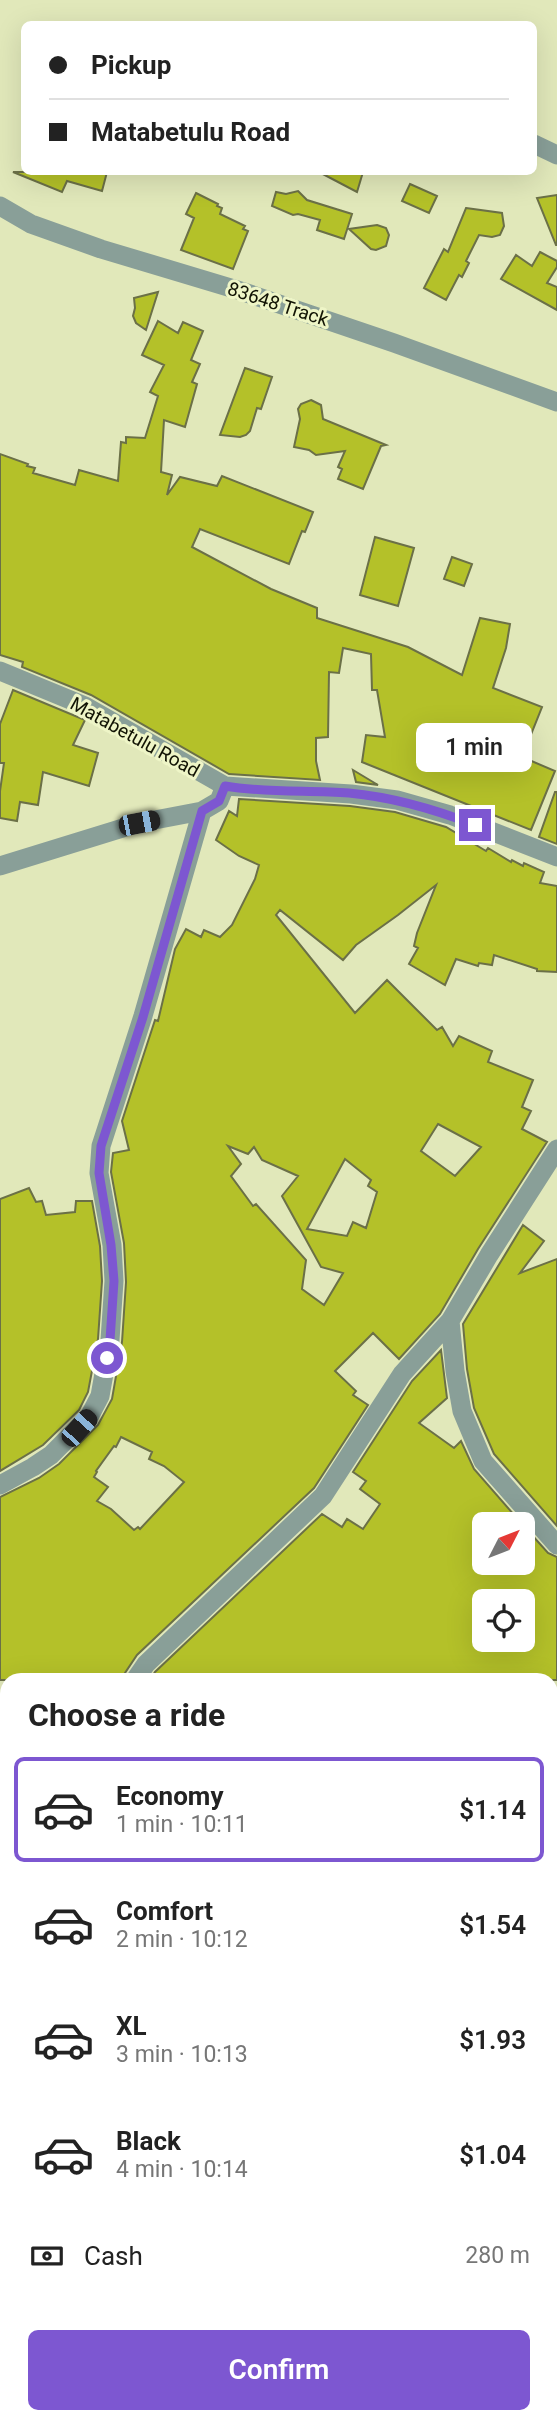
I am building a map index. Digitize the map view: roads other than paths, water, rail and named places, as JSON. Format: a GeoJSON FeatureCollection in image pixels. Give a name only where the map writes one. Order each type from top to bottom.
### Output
{"type":"FeatureCollection","features":[{"type":"Feature","properties":{"kind":"street"},"geometry":{"type":"LineString","coordinates":[[537,145],[557,155]]}},
{"type":"Feature","properties":{"kind":"street","name":"83648 Track"},"geometry":{"type":"LineString","coordinates":[[0,206],[31,224],[101,249],[369,334],[557,402]]}},
{"type":"Feature","properties":{"kind":"street","name":"Matabetulu Road"},"geometry":{"type":"LineString","coordinates":[[0,671],[85,706],[225,786],[351,794],[397,800],[450,815],[557,857]]}},
{"type":"Feature","properties":{"kind":"street"},"geometry":{"type":"LineString","coordinates":[[0,866],[139,823],[202,811],[219,801],[225,786]]}},
{"type":"Feature","properties":{"kind":"street"},"geometry":{"type":"LineString","coordinates":[[0,1485],[51,1455],[89,1417],[100,1396],[110,1340],[114,1281],[99,1173],[101,1146],[143,1017],[202,811]]}},
{"type":"Feature","properties":{"kind":"street"},"geometry":{"type":"LineString","coordinates":[[140,1673],[146,1664],[323,1496],[402,1374],[450,1321],[557,1149]]}},
{"type":"Feature","properties":{"kind":"street"},"geometry":{"type":"LineString","coordinates":[[450,1321],[462,1411],[483,1461],[557,1545]]}}]}
